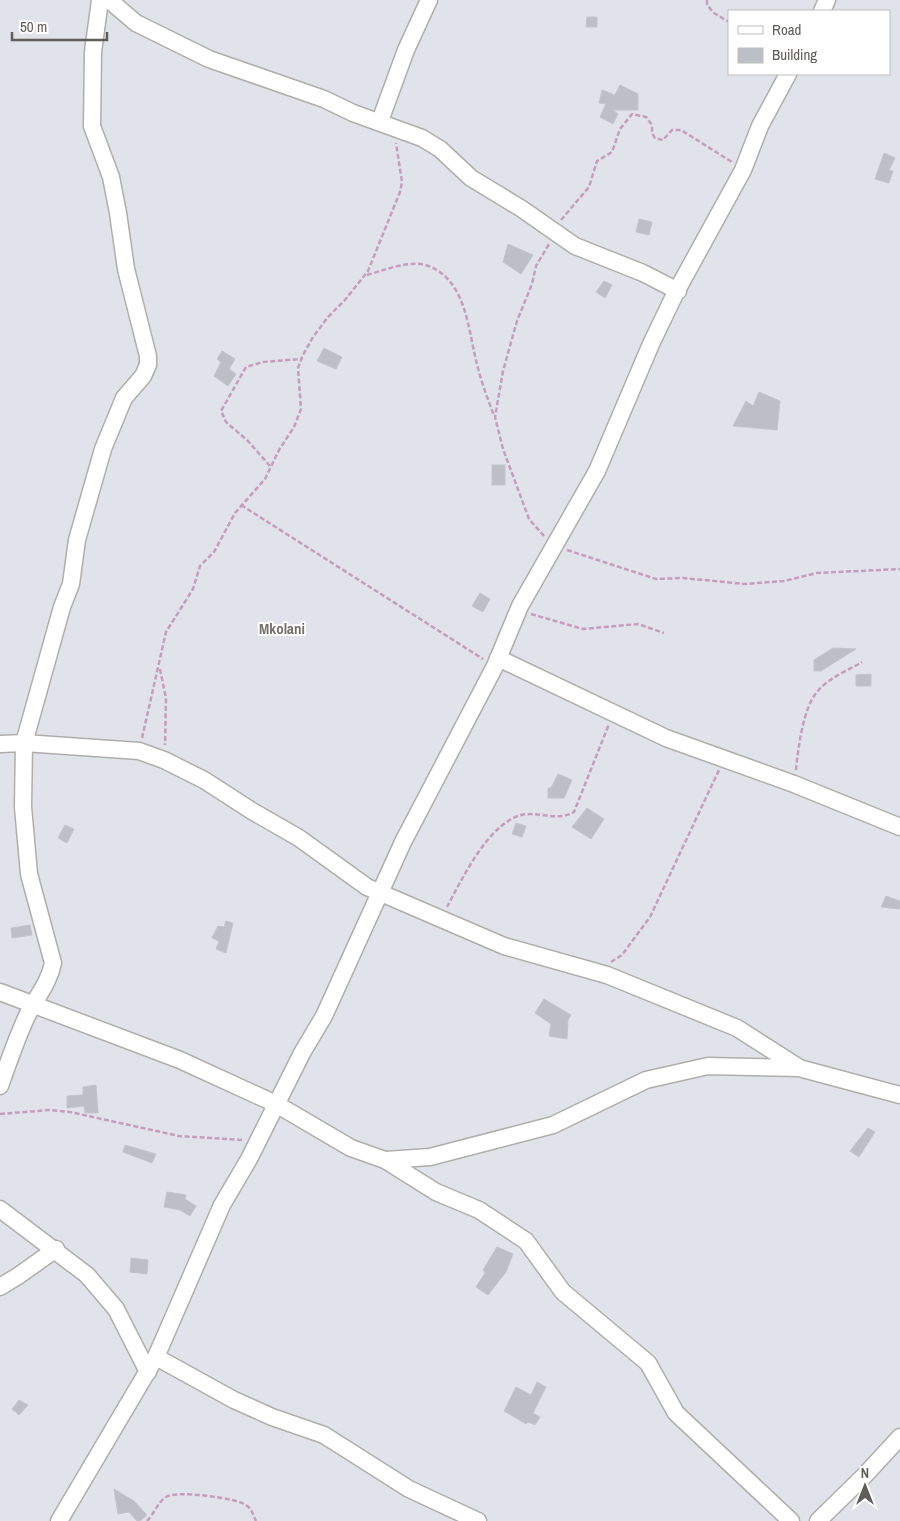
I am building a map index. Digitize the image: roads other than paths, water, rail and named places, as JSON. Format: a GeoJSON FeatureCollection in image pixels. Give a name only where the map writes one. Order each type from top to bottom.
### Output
{"type":"FeatureCollection","features":[{"type":"Feature","properties":{"kind":"street"},"geometry":{"type":"LineString","coordinates":[[0,1086],[14,1044],[51,974],[53,962],[29,874],[23,807],[24,743],[62,607],[72,584],[76,540],[103,449],[124,398],[143,376],[148,365],[148,356],[126,269],[111,177],[92,126],[93,52],[100,0]]}},
{"type":"Feature","properties":{"kind":"street"},"geometry":{"type":"LineString","coordinates":[[109,0],[136,23],[210,59],[324,98],[352,113],[388,124],[432,143],[471,178],[522,209],[575,246],[617,262],[678,291]]}},
{"type":"Feature","properties":{"kind":"street"},"geometry":{"type":"LineString","coordinates":[[388,124],[406,50],[429,0]]}},
{"type":"Feature","properties":{"kind":"street"},"geometry":{"type":"LineString","coordinates":[[59,1521],[156,1357],[222,1206],[324,1016],[404,842],[497,662],[520,606],[597,471],[651,344],[744,170],[760,126],[787,75]]}},
{"type":"Feature","properties":{"kind":"street"},"geometry":{"type":"LineString","coordinates":[[497,662],[666,738],[794,784],[900,827]]}},
{"type":"Feature","properties":{"kind":"street"},"geometry":{"type":"LineString","coordinates":[[0,744],[24,743],[139,751],[164,760],[204,780],[252,812],[299,838],[340,869],[368,887],[504,946],[595,971],[737,1028],[799,1068]]}},
{"type":"Feature","properties":{"kind":"street"},"geometry":{"type":"LineString","coordinates":[[0,992],[34,1003],[180,1060],[276,1104],[351,1148],[385,1160],[436,1192],[479,1210],[526,1241],[563,1292],[648,1363],[676,1413],[791,1521]]}},
{"type":"Feature","properties":{"kind":"street"},"geometry":{"type":"LineString","coordinates":[[385,1160],[430,1156],[553,1125],[646,1080],[708,1066],[799,1068],[900,1095]]}},
{"type":"Feature","properties":{"kind":"street"},"geometry":{"type":"LineString","coordinates":[[0,1209],[88,1274],[116,1310],[148,1372]]}},
{"type":"Feature","properties":{"kind":"street"},"geometry":{"type":"LineString","coordinates":[[0,1287],[56,1249]]}},
{"type":"Feature","properties":{"kind":"street"},"geometry":{"type":"LineString","coordinates":[[156,1357],[234,1400],[272,1417],[324,1435],[409,1489],[478,1521]]}},
{"type":"Feature","properties":{"kind":"street"},"geometry":{"type":"LineString","coordinates":[[818,1521],[866,1475],[900,1437]]}},
{"type":"Feature","properties":{"kind":"district","name":"Mkolani"},"geometry":{"type":"Point","coordinates":[282,629]}}]}
